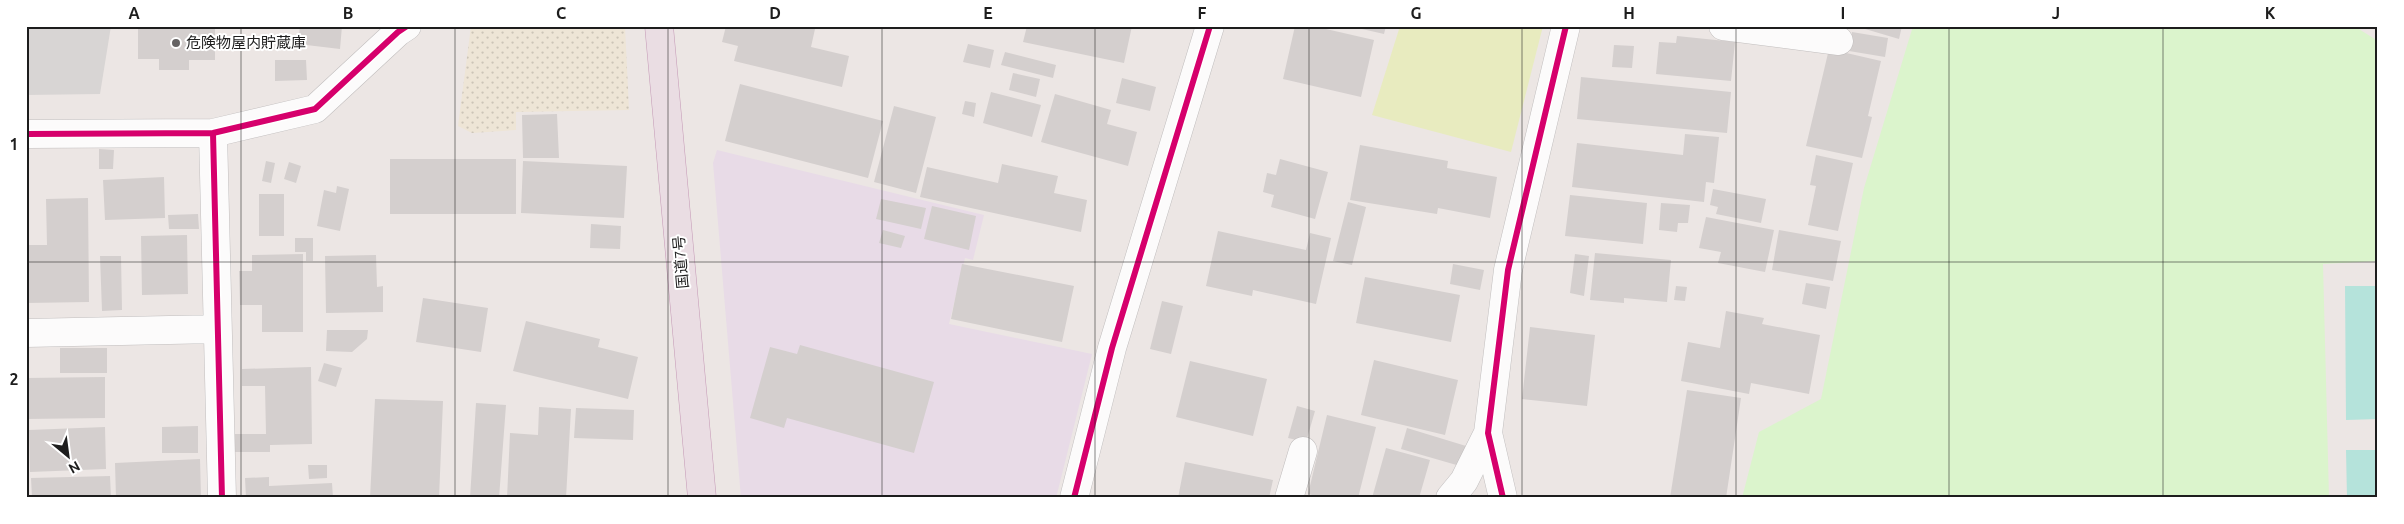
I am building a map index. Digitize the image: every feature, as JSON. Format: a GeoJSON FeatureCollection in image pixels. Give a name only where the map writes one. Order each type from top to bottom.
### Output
{"type":"FeatureCollection","features":[{"type":"Feature","properties":{"kind":"highway","name":"国道7号"},"geometry":{"type":"LineString","coordinates":[[659,26],[702,498]]}},
{"type":"Feature","properties":{"kind":"street"},"geometry":{"type":"LineString","coordinates":[[26,134],[214,133],[315,109],[398,32],[407,26]]}},
{"type":"Feature","properties":{"kind":"street"},"geometry":{"type":"LineString","coordinates":[[1074,498],[1112,348],[1210,26]]}},
{"type":"Feature","properties":{"kind":"street"},"geometry":{"type":"LineString","coordinates":[[1503,498],[1488,433],[1508,270],[1566,26]]}},
{"type":"Feature","properties":{"kind":"street"},"geometry":{"type":"LineString","coordinates":[[1723,26],[1840,41]]}},
{"type":"Feature","properties":{"kind":"street"},"geometry":{"type":"LineString","coordinates":[[214,133],[222,498]]}},
{"type":"Feature","properties":{"kind":"street"},"geometry":{"type":"LineString","coordinates":[[26,333],[218,328]]}},
{"type":"Feature","properties":{"kind":"street"},"geometry":{"type":"LineString","coordinates":[[1450,498],[1464,480],[1488,433]]}},
{"type":"Feature","properties":{"kind":"street"},"geometry":{"type":"LineString","coordinates":[[1290,498],[1304,451]]}},
{"type":"Feature","properties":{"kind":"shaded area"},"geometry":{"type":"Polygon","coordinates":[[[26,26],[111,26],[100,94],[26,95],[26,26]]]}},
{"type":"Feature","properties":{"kind":"shaded area"},"geometry":{"type":"Polygon","coordinates":[[[471,26],[625,26],[629,110],[516,112],[516,130],[472,133],[458,126],[471,26]]]}},
{"type":"Feature","properties":{"kind":"shaded area"},"geometry":{"type":"Polygon","coordinates":[[[717,150],[984,215],[973,260],[965,258],[949,324],[1092,354],[1056,498],[741,498],[713,163],[717,150]]]}},
{"type":"Feature","properties":{"kind":"green space"},"geometry":{"type":"Polygon","coordinates":[[[1400,26],[1543,26],[1511,152],[1372,115],[1400,26]]]}},
{"type":"Feature","properties":{"kind":"green space"},"geometry":{"type":"Polygon","coordinates":[[[1913,26],[2354,26],[2378,41],[2378,261],[2323,264],[2329,498],[1742,498],[1759,432],[1821,399],[1864,188],[1913,26]]]}},
{"type":"Feature","properties":{"kind":"water"},"geometry":{"type":"Polygon","coordinates":[[[2345,286],[2378,286],[2378,419],[2346,420],[2345,286]]]}},
{"type":"Feature","properties":{"kind":"water"},"geometry":{"type":"Polygon","coordinates":[[[2346,450],[2378,450],[2378,498],[2347,498],[2346,450]]]}},
{"type":"Feature","properties":{"kind":"building","name":"危険物屋内貯蔵庫"},"geometry":{"type":"Polygon","coordinates":[[[138,26],[215,26],[215,60],[189,60],[189,70],[159,70],[159,59],[138,59],[138,26]]]}},
{"type":"Feature","properties":{"kind":"building"},"geometry":{"type":"Polygon","coordinates":[[[300,26],[342,26],[340,49],[298,44],[300,26]]]}},
{"type":"Feature","properties":{"kind":"building"},"geometry":{"type":"Polygon","coordinates":[[[726,26],[804,26],[815,29],[811,47],[849,56],[842,87],[734,61],[738,46],[722,42],[726,26]]]}},
{"type":"Feature","properties":{"kind":"building"},"geometry":{"type":"Polygon","coordinates":[[[1027,26],[1132,26],[1124,63],[1023,42],[1027,26]]]}},
{"type":"Feature","properties":{"kind":"building"},"geometry":{"type":"Polygon","coordinates":[[[1295,26],[1313,26],[1374,40],[1361,97],[1283,79],[1295,26]]]}},
{"type":"Feature","properties":{"kind":"building"},"geometry":{"type":"Polygon","coordinates":[[[1349,26],[1386,26],[1384,34],[1349,26]]]}},
{"type":"Feature","properties":{"kind":"building"},"geometry":{"type":"Polygon","coordinates":[[[1855,26],[1902,26],[1899,39],[1855,26]]]}},
{"type":"Feature","properties":{"kind":"building"},"geometry":{"type":"Polygon","coordinates":[[[1852,32],[1888,38],[1885,57],[1849,51],[1852,32]]]}},
{"type":"Feature","properties":{"kind":"building"},"geometry":{"type":"Polygon","coordinates":[[[1677,36],[1735,42],[1731,81],[1656,74],[1659,42],[1676,43],[1677,36]]]}},
{"type":"Feature","properties":{"kind":"building"},"geometry":{"type":"Polygon","coordinates":[[[968,44],[994,50],[990,68],[963,62],[968,44]]]}},
{"type":"Feature","properties":{"kind":"building"},"geometry":{"type":"Polygon","coordinates":[[[1614,45],[1634,46],[1632,68],[1612,67],[1614,45]]]}},
{"type":"Feature","properties":{"kind":"building"},"geometry":{"type":"Polygon","coordinates":[[[1829,49],[1881,61],[1868,116],[1872,117],[1862,158],[1806,146],[1829,49]]]}},
{"type":"Feature","properties":{"kind":"building"},"geometry":{"type":"Polygon","coordinates":[[[1005,52],[1056,65],[1053,78],[1001,65],[1005,52]]]}},
{"type":"Feature","properties":{"kind":"building"},"geometry":{"type":"Polygon","coordinates":[[[275,60],[306,60],[307,80],[275,81],[275,60]]]}},
{"type":"Feature","properties":{"kind":"building"},"geometry":{"type":"Polygon","coordinates":[[[1013,73],[1040,79],[1036,97],[1009,90],[1013,73]]]}},
{"type":"Feature","properties":{"kind":"building"},"geometry":{"type":"Polygon","coordinates":[[[1581,77],[1731,92],[1727,133],[1577,119],[1581,77]]]}},
{"type":"Feature","properties":{"kind":"building"},"geometry":{"type":"Polygon","coordinates":[[[1122,78],[1156,87],[1150,111],[1116,103],[1122,78]]]}},
{"type":"Feature","properties":{"kind":"building"},"geometry":{"type":"Polygon","coordinates":[[[740,84],[883,121],[868,178],[725,141],[740,84]]]}},
{"type":"Feature","properties":{"kind":"building"},"geometry":{"type":"Polygon","coordinates":[[[991,92],[1041,105],[1032,137],[983,123],[991,92]]]}},
{"type":"Feature","properties":{"kind":"building"},"geometry":{"type":"Polygon","coordinates":[[[1055,94],[1111,110],[1107,124],[1137,132],[1128,166],[1041,142],[1055,94]]]}},
{"type":"Feature","properties":{"kind":"building"},"geometry":{"type":"Polygon","coordinates":[[[965,101],[976,103],[974,117],[962,114],[965,101]]]}},
{"type":"Feature","properties":{"kind":"building"},"geometry":{"type":"Polygon","coordinates":[[[894,106],[936,117],[916,193],[874,182],[894,106]]]}},
{"type":"Feature","properties":{"kind":"building"},"geometry":{"type":"Polygon","coordinates":[[[557,114],[559,158],[523,158],[522,115],[557,114]]]}},
{"type":"Feature","properties":{"kind":"building"},"geometry":{"type":"Polygon","coordinates":[[[1685,134],[1719,137],[1714,183],[1706,182],[1704,202],[1572,187],[1577,143],[1683,155],[1685,134]]]}},
{"type":"Feature","properties":{"kind":"building"},"geometry":{"type":"Polygon","coordinates":[[[1360,145],[1448,161],[1447,168],[1497,177],[1490,218],[1438,208],[1437,214],[1350,200],[1360,145]]]}},
{"type":"Feature","properties":{"kind":"building"},"geometry":{"type":"Polygon","coordinates":[[[99,149],[114,150],[113,169],[99,169],[99,149]]]}},
{"type":"Feature","properties":{"kind":"building"},"geometry":{"type":"Polygon","coordinates":[[[1816,155],[1853,163],[1838,231],[1808,225],[1816,186],[1810,185],[1816,155]]]}},
{"type":"Feature","properties":{"kind":"building"},"geometry":{"type":"Polygon","coordinates":[[[390,159],[516,159],[516,214],[390,214],[390,159]]]}},
{"type":"Feature","properties":{"kind":"building"},"geometry":{"type":"Polygon","coordinates":[[[1280,159],[1328,172],[1315,219],[1271,207],[1274,195],[1263,192],[1267,173],[1276,175],[1280,159]]]}},
{"type":"Feature","properties":{"kind":"building"},"geometry":{"type":"Polygon","coordinates":[[[266,161],[275,163],[271,183],[262,181],[266,161]]]}},
{"type":"Feature","properties":{"kind":"building"},"geometry":{"type":"Polygon","coordinates":[[[523,161],[627,166],[624,218],[521,213],[523,161]]]}},
{"type":"Feature","properties":{"kind":"building"},"geometry":{"type":"Polygon","coordinates":[[[289,162],[301,166],[296,183],[284,179],[289,162]]]}},
{"type":"Feature","properties":{"kind":"building"},"geometry":{"type":"Polygon","coordinates":[[[1002,164],[1058,176],[1054,193],[1087,200],[1081,232],[920,197],[927,167],[998,183],[1002,164]]]}},
{"type":"Feature","properties":{"kind":"building"},"geometry":{"type":"Polygon","coordinates":[[[164,177],[165,218],[105,220],[103,180],[164,177]]]}},
{"type":"Feature","properties":{"kind":"building"},"geometry":{"type":"Polygon","coordinates":[[[337,186],[349,189],[340,231],[317,226],[324,190],[336,193],[337,186]]]}},
{"type":"Feature","properties":{"kind":"building"},"geometry":{"type":"Polygon","coordinates":[[[1713,189],[1766,199],[1761,223],[1716,214],[1718,207],[1710,205],[1713,189]]]}},
{"type":"Feature","properties":{"kind":"building"},"geometry":{"type":"Polygon","coordinates":[[[259,194],[284,194],[284,236],[259,236],[259,194]]]}},
{"type":"Feature","properties":{"kind":"building"},"geometry":{"type":"Polygon","coordinates":[[[1570,195],[1647,203],[1643,244],[1565,236],[1570,195]]]}},
{"type":"Feature","properties":{"kind":"building"},"geometry":{"type":"Polygon","coordinates":[[[88,198],[89,302],[26,303],[26,245],[47,245],[46,199],[88,198]]]}},
{"type":"Feature","properties":{"kind":"building"},"geometry":{"type":"Polygon","coordinates":[[[881,199],[926,208],[921,229],[876,219],[881,199]]]}},
{"type":"Feature","properties":{"kind":"building"},"geometry":{"type":"Polygon","coordinates":[[[1348,202],[1366,207],[1352,265],[1333,261],[1348,202]]]}},
{"type":"Feature","properties":{"kind":"building"},"geometry":{"type":"Polygon","coordinates":[[[1661,203],[1690,205],[1688,223],[1678,223],[1677,232],[1659,230],[1661,203]]]}},
{"type":"Feature","properties":{"kind":"building"},"geometry":{"type":"Polygon","coordinates":[[[932,206],[976,216],[969,250],[924,239],[932,206]]]}},
{"type":"Feature","properties":{"kind":"building"},"geometry":{"type":"Polygon","coordinates":[[[198,214],[199,229],[169,229],[168,215],[198,214]]]}},
{"type":"Feature","properties":{"kind":"building"},"geometry":{"type":"Polygon","coordinates":[[[1706,217],[1774,230],[1765,272],[1718,263],[1721,252],[1699,248],[1706,217]]]}},
{"type":"Feature","properties":{"kind":"building"},"geometry":{"type":"Polygon","coordinates":[[[591,224],[621,226],[620,249],[590,248],[591,224]]]}},
{"type":"Feature","properties":{"kind":"building"},"geometry":{"type":"Polygon","coordinates":[[[883,230],[905,236],[901,248],[879,243],[883,230]]]}},
{"type":"Feature","properties":{"kind":"building"},"geometry":{"type":"Polygon","coordinates":[[[1779,230],[1841,241],[1833,281],[1772,270],[1779,230]]]}},
{"type":"Feature","properties":{"kind":"building"},"geometry":{"type":"Polygon","coordinates":[[[1218,231],[1306,250],[1310,233],[1331,238],[1316,304],[1253,290],[1252,296],[1206,286],[1218,231]]]}},
{"type":"Feature","properties":{"kind":"building"},"geometry":{"type":"Polygon","coordinates":[[[187,235],[188,294],[142,295],[141,236],[187,235]]]}},
{"type":"Feature","properties":{"kind":"building"},"geometry":{"type":"Polygon","coordinates":[[[295,238],[313,238],[313,261],[306,261],[306,252],[295,252],[295,238]]]}},
{"type":"Feature","properties":{"kind":"building"},"geometry":{"type":"Polygon","coordinates":[[[1595,253],[1671,260],[1667,302],[1624,298],[1624,303],[1590,300],[1595,253]]]}},
{"type":"Feature","properties":{"kind":"building"},"geometry":{"type":"Polygon","coordinates":[[[303,254],[303,332],[262,332],[262,305],[240,305],[239,271],[252,271],[252,255],[303,254]]]}},
{"type":"Feature","properties":{"kind":"building"},"geometry":{"type":"Polygon","coordinates":[[[1575,254],[1589,256],[1584,296],[1570,293],[1575,254]]]}},
{"type":"Feature","properties":{"kind":"building"},"geometry":{"type":"Polygon","coordinates":[[[376,255],[377,287],[383,286],[383,312],[326,313],[325,256],[376,255]]]}},
{"type":"Feature","properties":{"kind":"building"},"geometry":{"type":"Polygon","coordinates":[[[100,256],[121,256],[122,310],[102,311],[100,256]]]}},
{"type":"Feature","properties":{"kind":"building"},"geometry":{"type":"Polygon","coordinates":[[[962,264],[1074,286],[1062,342],[951,319],[962,264]]]}},
{"type":"Feature","properties":{"kind":"building"},"geometry":{"type":"Polygon","coordinates":[[[1453,264],[1484,270],[1480,290],[1450,284],[1453,264]]]}},
{"type":"Feature","properties":{"kind":"building"},"geometry":{"type":"Polygon","coordinates":[[[1365,277],[1460,295],[1451,342],[1356,323],[1365,277]]]}},
{"type":"Feature","properties":{"kind":"building"},"geometry":{"type":"Polygon","coordinates":[[[1806,283],[1830,287],[1826,309],[1802,304],[1806,283]]]}},
{"type":"Feature","properties":{"kind":"building"},"geometry":{"type":"Polygon","coordinates":[[[1676,286],[1687,287],[1685,301],[1674,300],[1676,286]]]}},
{"type":"Feature","properties":{"kind":"building"},"geometry":{"type":"Polygon","coordinates":[[[423,298],[488,308],[481,352],[416,342],[423,298]]]}},
{"type":"Feature","properties":{"kind":"building"},"geometry":{"type":"Polygon","coordinates":[[[1162,301],[1183,306],[1171,354],[1150,349],[1162,301]]]}},
{"type":"Feature","properties":{"kind":"building"},"geometry":{"type":"Polygon","coordinates":[[[1726,311],[1764,318],[1762,324],[1820,335],[1809,394],[1751,383],[1749,394],[1681,381],[1688,342],[1720,348],[1726,311]]]}},
{"type":"Feature","properties":{"kind":"building"},"geometry":{"type":"Polygon","coordinates":[[[526,321],[600,339],[598,347],[638,357],[628,399],[513,371],[526,321]]]}},
{"type":"Feature","properties":{"kind":"building"},"geometry":{"type":"Polygon","coordinates":[[[1530,327],[1595,335],[1587,406],[1522,399],[1530,327]]]}},
{"type":"Feature","properties":{"kind":"building"},"geometry":{"type":"Polygon","coordinates":[[[327,330],[368,330],[367,339],[352,352],[326,351],[327,330]]]}},
{"type":"Feature","properties":{"kind":"building"},"geometry":{"type":"Polygon","coordinates":[[[800,345],[934,382],[914,453],[787,418],[784,428],[750,418],[770,347],[797,354],[800,345]]]}},
{"type":"Feature","properties":{"kind":"building"},"geometry":{"type":"Polygon","coordinates":[[[60,348],[107,348],[107,373],[60,373],[60,348]]]}},
{"type":"Feature","properties":{"kind":"building"},"geometry":{"type":"Polygon","coordinates":[[[1374,360],[1458,380],[1445,435],[1361,415],[1374,360]]]}},
{"type":"Feature","properties":{"kind":"building"},"geometry":{"type":"Polygon","coordinates":[[[1190,361],[1267,379],[1253,436],[1176,417],[1190,361]]]}},
{"type":"Feature","properties":{"kind":"building"},"geometry":{"type":"Polygon","coordinates":[[[324,363],[342,368],[336,387],[318,381],[324,363]]]}},
{"type":"Feature","properties":{"kind":"building"},"geometry":{"type":"Polygon","coordinates":[[[311,367],[312,444],[270,445],[270,452],[233,452],[233,434],[266,434],[265,386],[242,386],[242,369],[311,367]]]}},
{"type":"Feature","properties":{"kind":"building"},"geometry":{"type":"Polygon","coordinates":[[[105,377],[105,418],[26,419],[26,378],[105,377]]]}},
{"type":"Feature","properties":{"kind":"building"},"geometry":{"type":"Polygon","coordinates":[[[1687,390],[1741,398],[1726,498],[1670,498],[1687,390]]]}},
{"type":"Feature","properties":{"kind":"building"},"geometry":{"type":"Polygon","coordinates":[[[375,399],[443,401],[439,498],[370,498],[375,399]]]}},
{"type":"Feature","properties":{"kind":"building"},"geometry":{"type":"Polygon","coordinates":[[[476,403],[506,405],[499,498],[470,498],[476,403]]]}},
{"type":"Feature","properties":{"kind":"building"},"geometry":{"type":"Polygon","coordinates":[[[1297,406],[1315,411],[1306,442],[1288,438],[1297,406]]]}},
{"type":"Feature","properties":{"kind":"building"},"geometry":{"type":"Polygon","coordinates":[[[539,407],[571,409],[566,498],[507,498],[510,433],[538,435],[539,407]]]}},
{"type":"Feature","properties":{"kind":"building"},"geometry":{"type":"Polygon","coordinates":[[[576,408],[634,410],[633,440],[574,438],[576,408]]]}},
{"type":"Feature","properties":{"kind":"building"},"geometry":{"type":"Polygon","coordinates":[[[1327,415],[1376,427],[1358,498],[1324,498],[1308,494],[1327,415]]]}},
{"type":"Feature","properties":{"kind":"building"},"geometry":{"type":"Polygon","coordinates":[[[198,426],[198,453],[162,453],[162,427],[198,426]]]}},
{"type":"Feature","properties":{"kind":"building"},"geometry":{"type":"Polygon","coordinates":[[[105,427],[106,469],[30,472],[29,430],[105,427]]]}},
{"type":"Feature","properties":{"kind":"building"},"geometry":{"type":"Polygon","coordinates":[[[1407,428],[1466,446],[1460,466],[1401,449],[1407,428]]]}},
{"type":"Feature","properties":{"kind":"building"},"geometry":{"type":"Polygon","coordinates":[[[1386,448],[1430,460],[1419,498],[1372,498],[1386,448]]]}},
{"type":"Feature","properties":{"kind":"building"},"geometry":{"type":"Polygon","coordinates":[[[200,459],[201,498],[116,498],[115,463],[200,459]]]}},
{"type":"Feature","properties":{"kind":"building"},"geometry":{"type":"Polygon","coordinates":[[[1185,462],[1273,480],[1269,498],[1178,498],[1185,462]]]}},
{"type":"Feature","properties":{"kind":"building"},"geometry":{"type":"Polygon","coordinates":[[[308,465],[327,465],[327,478],[309,479],[308,465]]]}},
{"type":"Feature","properties":{"kind":"building"},"geometry":{"type":"Polygon","coordinates":[[[110,476],[111,498],[32,498],[31,478],[110,476]]]}},
{"type":"Feature","properties":{"kind":"building"},"geometry":{"type":"Polygon","coordinates":[[[269,477],[269,486],[332,483],[333,498],[246,498],[245,478],[269,477]]]}},
{"type":"Feature","properties":{"kind":"cycle path"},"geometry":{"type":"LineString","coordinates":[[26,134],[213,133],[315,109],[398,32],[407,26]]}},
{"type":"Feature","properties":{"kind":"cycle path"},"geometry":{"type":"LineString","coordinates":[[1074,498],[1112,348],[1210,26]]}},
{"type":"Feature","properties":{"kind":"cycle path"},"geometry":{"type":"LineString","coordinates":[[1503,498],[1488,433],[1508,270],[1566,26]]}},
{"type":"Feature","properties":{"kind":"cycle path"},"geometry":{"type":"LineString","coordinates":[[213,133],[222,498]]}},
{"type":"Feature","properties":{"kind":"place","name":"危険物屋内貯蔵庫"},"geometry":{"type":"Point","coordinates":[176,43]}}]}
